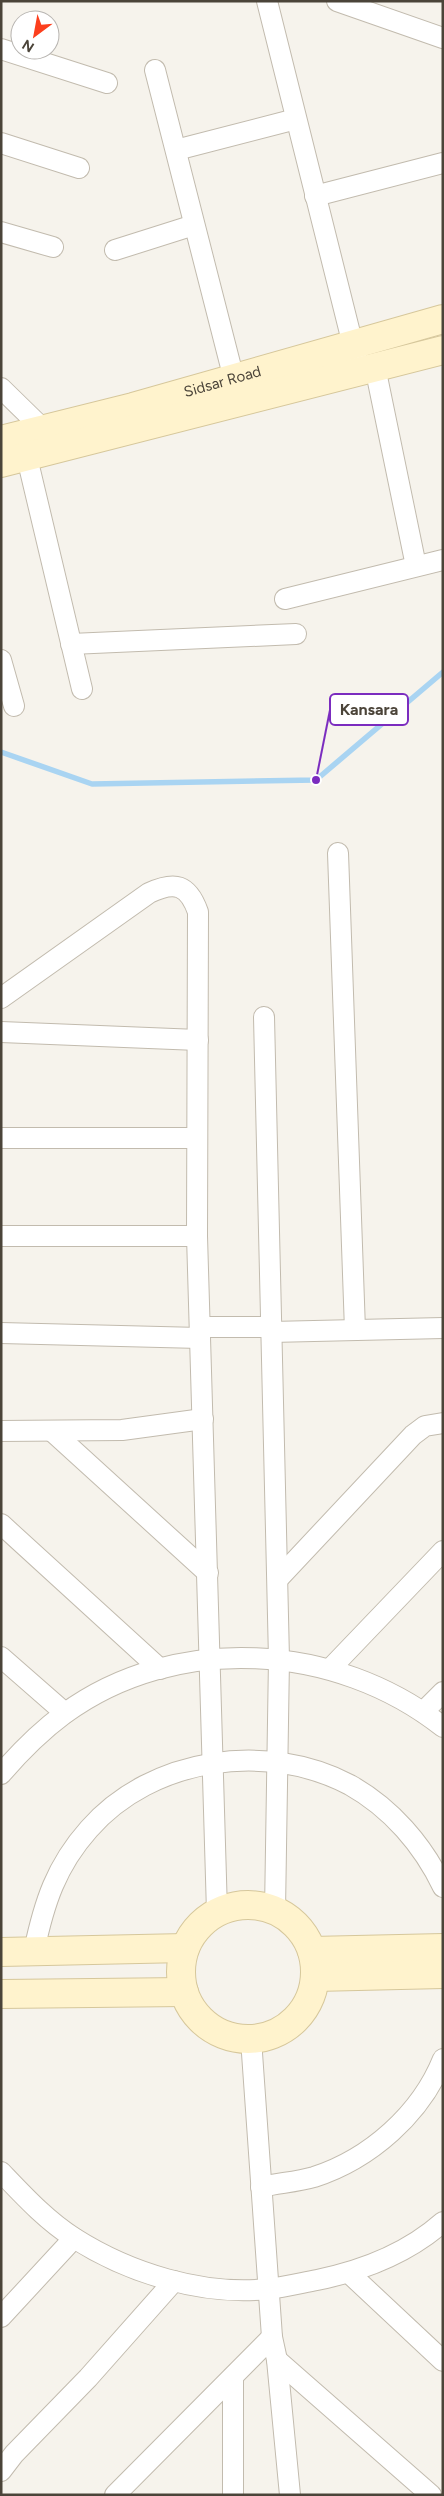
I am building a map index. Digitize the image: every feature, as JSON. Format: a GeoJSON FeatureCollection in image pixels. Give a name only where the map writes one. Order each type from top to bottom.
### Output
{"type":"FeatureCollection","features":[{"type":"Feature","properties":{"kind":"street"},"geometry":{"type":"LineString","coordinates":[[267,1],[352,345],[368,369],[416,566]]}},
{"type":"Feature","properties":{"kind":"street"},"geometry":{"type":"LineString","coordinates":[[337,1],[443,38]]}},
{"type":"Feature","properties":{"kind":"street"},"geometry":{"type":"LineString","coordinates":[[1,50],[107,83]]}},
{"type":"Feature","properties":{"kind":"street"},"geometry":{"type":"LineString","coordinates":[[155,70],[234,378]]}},
{"type":"Feature","properties":{"kind":"street"},"geometry":{"type":"LineString","coordinates":[[176,150],[296,119]]}},
{"type":"Feature","properties":{"kind":"street"},"geometry":{"type":"LineString","coordinates":[[1,143],[79,168]]}},
{"type":"Feature","properties":{"kind":"street"},"geometry":{"type":"LineString","coordinates":[[315,196],[443,162]]}},
{"type":"Feature","properties":{"kind":"street"},"geometry":{"type":"LineString","coordinates":[[116,250],[194,224]]}},
{"type":"Feature","properties":{"kind":"street"},"geometry":{"type":"LineString","coordinates":[[1,232],[53,246]]}},
{"type":"Feature","properties":{"kind":"street","name":"Sidsar Road"},"geometry":{"type":"LineString","coordinates":[[1,463],[23,440],[443,319]]}},
{"type":"Feature","properties":{"kind":"street","name":"Sidsar Road"},"geometry":{"type":"LineString","coordinates":[[23,440],[368,369],[443,350]]}},
{"type":"Feature","properties":{"kind":"street"},"geometry":{"type":"LineString","coordinates":[[1,388],[23,440],[82,688]]}},
{"type":"Feature","properties":{"kind":"street"},"geometry":{"type":"LineString","coordinates":[[285,599],[443,560]]}},
{"type":"Feature","properties":{"kind":"street"},"geometry":{"type":"LineString","coordinates":[[71,644],[296,634]]}},
{"type":"Feature","properties":{"kind":"street"},"geometry":{"type":"LineString","coordinates":[[1,660],[14,706]]}},
{"type":"Feature","properties":{"kind":"street"},"geometry":{"type":"LineString","coordinates":[[338,853],[355,1330]]}},
{"type":"Feature","properties":{"kind":"street"},"geometry":{"type":"LineString","coordinates":[[1,998],[149,893],[161,888],[176,886],[188,891],[198,912],[197,1236],[217,1912]]}},
{"type":"Feature","properties":{"kind":"street"},"geometry":{"type":"LineString","coordinates":[[264,1017],[279,1659],[275,1910]]}},
{"type":"Feature","properties":{"kind":"street"},"geometry":{"type":"LineString","coordinates":[[1,1032],[198,1040]]}},
{"type":"Feature","properties":{"kind":"street"},"geometry":{"type":"LineString","coordinates":[[1,1138],[197,1138]]}},
{"type":"Feature","properties":{"kind":"street"},"geometry":{"type":"LineString","coordinates":[[1,1236],[197,1236]]}},
{"type":"Feature","properties":{"kind":"street"},"geometry":{"type":"LineString","coordinates":[[1,1333],[443,1328]]}},
{"type":"Feature","properties":{"kind":"street"},"geometry":{"type":"LineString","coordinates":[[1,1431],[122,1430],[203,1419]]}},
{"type":"Feature","properties":{"kind":"street"},"geometry":{"type":"LineString","coordinates":[[278,1579],[413,1434],[425,1426],[443,1422]]}},
{"type":"Feature","properties":{"kind":"street"},"geometry":{"type":"LineString","coordinates":[[52,1431],[208,1574]]}},
{"type":"Feature","properties":{"kind":"street"},"geometry":{"type":"LineString","coordinates":[[1,1524],[160,1669]]}},
{"type":"Feature","properties":{"kind":"street"},"geometry":{"type":"LineString","coordinates":[[330,1669],[443,1551]]}},
{"type":"Feature","properties":{"kind":"street"},"geometry":{"type":"LineString","coordinates":[[1,1657],[65,1713]]}},
{"type":"Feature","properties":{"kind":"street"},"geometry":{"type":"LineString","coordinates":[[1,1774],[24,1748],[65,1713],[110,1687],[160,1669],[211,1659],[279,1659],[330,1669],[394,1694],[443,1727]]}},
{"type":"Feature","properties":{"kind":"street"},"geometry":{"type":"LineString","coordinates":[[423,1712],[443,1692]]}},
{"type":"Feature","properties":{"kind":"street"},"geometry":{"type":"LineString","coordinates":[[34,1951],[43,1910],[62,1866],[90,1828],[134,1792],[168,1774],[214,1762],[277,1762],[314,1770],[350,1785],[382,1807],[410,1833],[432,1864],[443,1887]]}},
{"type":"Feature","properties":{"kind":"street"},"geometry":{"type":"LineString","coordinates":[[256,1905],[275,1910],[291,1920],[303,1934],[313,1964],[311,1996],[301,2013],[288,2026],[270,2035],[251,2039],[234,2037],[217,2031],[203,2021],[191,2008],[184,1992],[181,1962],[192,1933],[203,1921],[217,1912],[236,1906],[256,1905]]}},
{"type":"Feature","properties":{"kind":"street"},"geometry":{"type":"LineString","coordinates":[[1,1952],[185,1948]]}},
{"type":"Feature","properties":{"kind":"street"},"geometry":{"type":"LineString","coordinates":[[313,1964],[443,1948]]}},
{"type":"Feature","properties":{"kind":"street"},"geometry":{"type":"LineString","coordinates":[[313,1964],[443,1974]]}},
{"type":"Feature","properties":{"kind":"street"},"geometry":{"type":"LineString","coordinates":[[1,1994],[184,1992]]}},
{"type":"Feature","properties":{"kind":"street"},"geometry":{"type":"LineString","coordinates":[[251,2039],[272,2338],[290,2495]]}},
{"type":"Feature","properties":{"kind":"street"},"geometry":{"type":"LineString","coordinates":[[261,2187],[314,2177],[363,2154],[404,2120],[436,2076],[443,2060]]}},
{"type":"Feature","properties":{"kind":"street"},"geometry":{"type":"LineString","coordinates":[[1,2172],[33,2206],[74,2238],[122,2264],[174,2281],[221,2289],[268,2289],[349,2273],[396,2253],[442,2225]]}},
{"type":"Feature","properties":{"kind":"street"},"geometry":{"type":"LineString","coordinates":[[1,2317],[74,2238]]}},
{"type":"Feature","properties":{"kind":"street"},"geometry":{"type":"LineString","coordinates":[[349,2273],[443,2362]]}},
{"type":"Feature","properties":{"kind":"street"},"geometry":{"type":"LineString","coordinates":[[1,2471],[14,2454],[88,2378],[174,2281]]}},
{"type":"Feature","properties":{"kind":"street"},"geometry":{"type":"LineString","coordinates":[[115,2495],[272,2338]]}},
{"type":"Feature","properties":{"kind":"street"},"geometry":{"type":"LineString","coordinates":[[276,2360],[431,2495]]}},
{"type":"Feature","properties":{"kind":"street"},"geometry":{"type":"LineString","coordinates":[[233,2376],[233,2495]]}},
{"type":"Feature","properties":{"kind":"waterway"},"geometry":{"type":"LineString","coordinates":[[1,752],[92,784],[316,780],[443,672]]}},
{"type":"Feature","properties":{"kind":"place","name":"Kansara"},"geometry":{"type":"Point","coordinates":[316,780]}}]}
